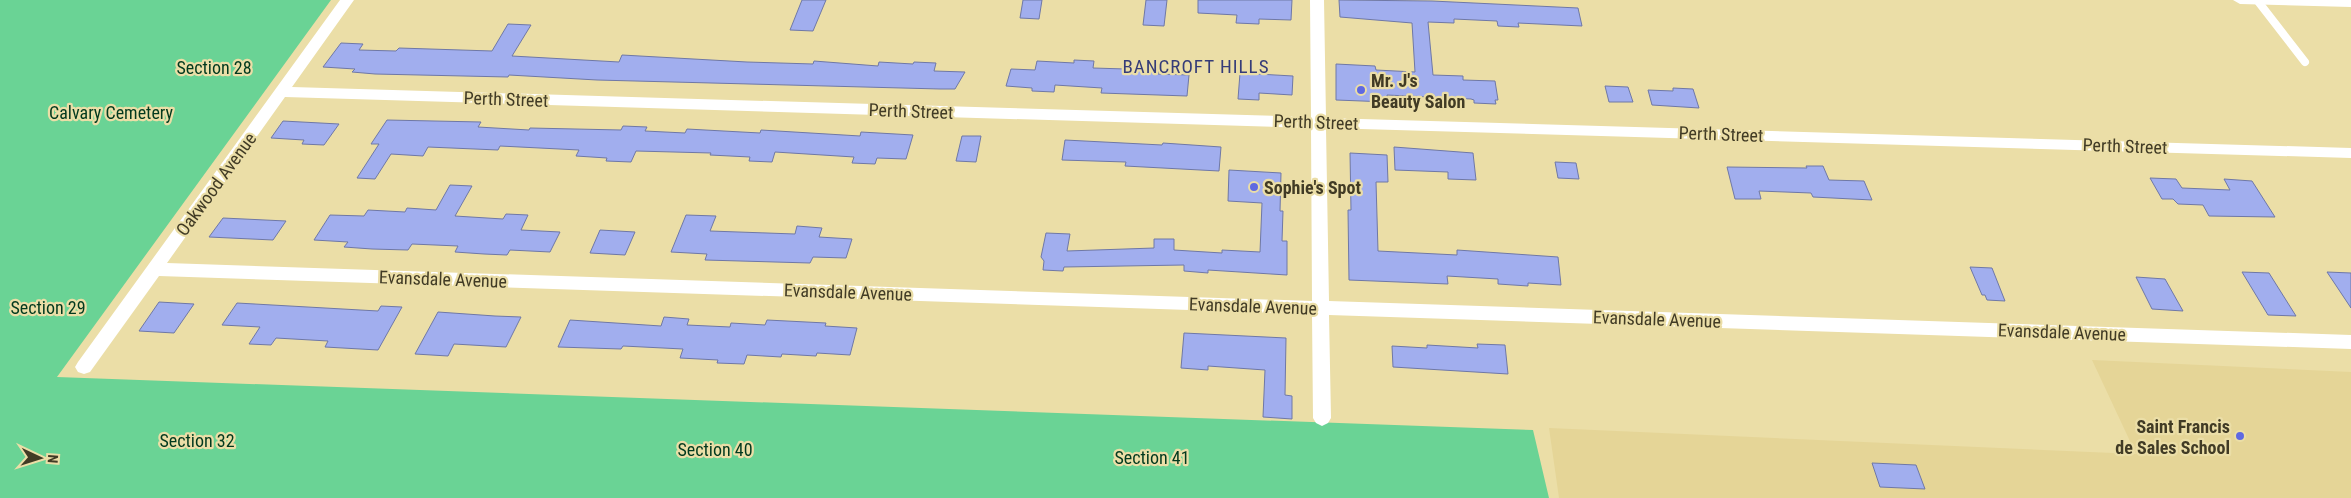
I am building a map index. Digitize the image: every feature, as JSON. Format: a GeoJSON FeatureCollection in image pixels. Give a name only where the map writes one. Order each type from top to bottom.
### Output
{"type":"FeatureCollection","features":[{"type":"Feature","properties":{"kind":"street","name":"Oakwood Avenue"},"geometry":{"type":"LineString","coordinates":[[84,367],[347,0]]}},
{"type":"Feature","properties":{"kind":"street"},"geometry":{"type":"LineString","coordinates":[[1317,0],[1322,418]]}},
{"type":"Feature","properties":{"kind":"street"},"geometry":{"type":"LineString","coordinates":[[2241,0],[2351,3]]}},
{"type":"Feature","properties":{"kind":"street","name":"Perth Street"},"geometry":{"type":"LineString","coordinates":[[280,92],[2351,153]]}},
{"type":"Feature","properties":{"kind":"street","name":"Evansdale Avenue"},"geometry":{"type":"LineString","coordinates":[[154,269],[2351,342]]}},
{"type":"Feature","properties":{"kind":"lane"},"geometry":{"type":"LineString","coordinates":[[2257,0],[2305,62]]}},
{"type":"Feature","properties":{"kind":"shaded area","name":"Saint Francis de Sales School"},"geometry":{"type":"Polygon","coordinates":[[[2092,360],[2351,372],[2351,498],[1559,498],[1549,428],[2136,454],[2092,360]]]}},
{"type":"Feature","properties":{"kind":"green space","name":"Calvary Cemetery"},"geometry":{"type":"Polygon","coordinates":[[[0,0],[331,0],[57,377],[1533,430],[1549,498],[0,498],[0,0]]]}},
{"type":"Feature","properties":{"kind":"building"},"geometry":{"type":"Polygon","coordinates":[[[802,0],[826,0],[813,31],[790,30],[802,0]]]}},
{"type":"Feature","properties":{"kind":"building"},"geometry":{"type":"Polygon","coordinates":[[[1023,0],[1042,0],[1039,19],[1020,18],[1023,0]]]}},
{"type":"Feature","properties":{"kind":"building"},"geometry":{"type":"Polygon","coordinates":[[[1146,0],[1167,0],[1164,26],[1143,25],[1146,0]]]}},
{"type":"Feature","properties":{"kind":"building"},"geometry":{"type":"Polygon","coordinates":[[[1198,0],[1292,0],[1291,20],[1259,19],[1259,24],[1236,23],[1237,15],[1198,13],[1198,0]]]}},
{"type":"Feature","properties":{"kind":"building"},"geometry":{"type":"Polygon","coordinates":[[[1339,0],[1432,1],[1578,8],[1582,26],[1518,23],[1519,27],[1498,26],[1497,21],[1454,19],[1454,23],[1428,22],[1433,75],[1463,76],[1463,80],[1495,81],[1498,100],[1495,100],[1496,104],[1474,103],[1474,100],[1471,99],[1387,95],[1388,102],[1336,100],[1336,64],[1375,66],[1376,70],[1415,72],[1412,23],[1340,17],[1339,0]]]}},
{"type":"Feature","properties":{"kind":"building"},"geometry":{"type":"Polygon","coordinates":[[[508,24],[531,25],[512,56],[619,62],[622,55],[747,62],[813,64],[814,61],[878,66],[879,62],[913,64],[914,62],[936,63],[934,71],[965,72],[955,89],[940,89],[597,80],[509,75],[508,77],[375,74],[352,72],[355,69],[323,67],[341,43],[363,44],[359,50],[396,51],[399,48],[492,51],[508,24]]]}},
{"type":"Feature","properties":{"kind":"building"},"geometry":{"type":"Polygon","coordinates":[[[1074,60],[1094,61],[1093,68],[1159,70],[1158,74],[1189,75],[1187,96],[1101,93],[1102,88],[1055,85],[1054,92],[1032,91],[1032,88],[1006,86],[1011,69],[1035,70],[1037,61],[1074,63],[1074,60]]]}},
{"type":"Feature","properties":{"kind":"building"},"geometry":{"type":"Polygon","coordinates":[[[1240,73],[1293,76],[1292,95],[1259,93],[1259,100],[1238,99],[1240,73]]]}},
{"type":"Feature","properties":{"kind":"building"},"geometry":{"type":"Polygon","coordinates":[[[1605,86],[1628,87],[1633,102],[1609,102],[1605,86]]]}},
{"type":"Feature","properties":{"kind":"building"},"geometry":{"type":"Polygon","coordinates":[[[1673,88],[1693,89],[1699,108],[1652,105],[1648,90],[1673,91],[1673,88]]]}},
{"type":"Feature","properties":{"kind":"building"},"geometry":{"type":"Polygon","coordinates":[[[387,120],[481,122],[478,127],[529,130],[530,128],[621,130],[623,126],[647,127],[645,131],[685,133],[687,129],[760,133],[761,130],[860,136],[861,132],[913,135],[906,159],[877,158],[875,164],[852,163],[854,157],[775,152],[772,162],[749,161],[750,157],[710,155],[711,153],[636,151],[631,162],[606,161],[607,158],[576,156],[579,150],[500,146],[498,150],[428,147],[423,156],[391,154],[375,179],[357,178],[379,144],[371,144],[387,120]]]}},
{"type":"Feature","properties":{"kind":"building"},"geometry":{"type":"Polygon","coordinates":[[[283,121],[339,124],[324,145],[302,144],[304,140],[271,138],[283,121]]]}},
{"type":"Feature","properties":{"kind":"building"},"geometry":{"type":"Polygon","coordinates":[[[962,136],[981,136],[976,162],[956,161],[962,136]]]}},
{"type":"Feature","properties":{"kind":"building"},"geometry":{"type":"Polygon","coordinates":[[[1065,140],[1221,147],[1219,171],[1125,166],[1126,162],[1062,160],[1065,140]]]}},
{"type":"Feature","properties":{"kind":"building"},"geometry":{"type":"Polygon","coordinates":[[[1394,147],[1473,153],[1476,180],[1448,179],[1448,172],[1395,170],[1394,147]]]}},
{"type":"Feature","properties":{"kind":"building"},"geometry":{"type":"Polygon","coordinates":[[[1350,153],[1387,155],[1388,182],[1376,182],[1378,251],[1457,255],[1457,250],[1558,257],[1561,285],[1528,283],[1528,286],[1498,284],[1498,279],[1447,276],[1448,284],[1349,280],[1348,210],[1351,210],[1350,153]]]}},
{"type":"Feature","properties":{"kind":"building"},"geometry":{"type":"Polygon","coordinates":[[[1555,162],[1576,163],[1579,179],[1558,178],[1555,162]]]}},
{"type":"Feature","properties":{"kind":"building"},"geometry":{"type":"Polygon","coordinates":[[[1806,166],[1823,166],[1829,180],[1864,181],[1872,200],[1813,197],[1811,193],[1759,191],[1761,199],[1735,199],[1727,167],[1807,168],[1806,166]]]}},
{"type":"Feature","properties":{"kind":"building"},"geometry":{"type":"Polygon","coordinates":[[[1229,170],[1281,173],[1280,211],[1283,211],[1282,241],[1287,241],[1287,275],[1208,270],[1208,273],[1184,271],[1184,265],[1064,267],[1063,271],[1043,270],[1044,261],[1041,257],[1046,233],[1070,234],[1067,251],[1154,248],[1154,239],[1174,239],[1174,250],[1222,253],[1222,250],[1260,252],[1262,203],[1228,201],[1229,170]]]}},
{"type":"Feature","properties":{"kind":"building"},"geometry":{"type":"Polygon","coordinates":[[[2150,178],[2176,179],[2182,188],[2230,190],[2224,179],[2252,181],[2275,217],[2209,216],[2203,205],[2178,204],[2173,199],[2162,199],[2150,178]]]}},
{"type":"Feature","properties":{"kind":"building"},"geometry":{"type":"Polygon","coordinates":[[[450,185],[472,186],[455,216],[503,219],[506,214],[528,215],[521,230],[560,232],[550,252],[510,250],[507,255],[484,254],[455,252],[458,246],[412,244],[408,250],[372,249],[344,247],[348,242],[314,240],[330,215],[364,216],[368,210],[405,212],[407,208],[436,210],[450,185]]]}},
{"type":"Feature","properties":{"kind":"building"},"geometry":{"type":"Polygon","coordinates":[[[686,215],[716,216],[710,231],[795,234],[797,226],[822,228],[819,237],[852,239],[846,258],[813,257],[810,263],[705,260],[707,254],[671,252],[686,215]]]}},
{"type":"Feature","properties":{"kind":"building"},"geometry":{"type":"Polygon","coordinates":[[[223,218],[286,221],[273,240],[209,237],[223,218]]]}},
{"type":"Feature","properties":{"kind":"building"},"geometry":{"type":"Polygon","coordinates":[[[600,230],[635,232],[625,255],[590,253],[600,230]]]}},
{"type":"Feature","properties":{"kind":"building"},"geometry":{"type":"Polygon","coordinates":[[[1970,267],[1992,268],[2005,301],[1987,300],[1985,295],[1982,295],[1970,267]]]}},
{"type":"Feature","properties":{"kind":"building"},"geometry":{"type":"Polygon","coordinates":[[[2242,272],[2269,273],[2296,316],[2268,315],[2242,272]]]}},
{"type":"Feature","properties":{"kind":"building"},"geometry":{"type":"Polygon","coordinates":[[[2327,272],[2351,273],[2351,308],[2327,272]]]}},
{"type":"Feature","properties":{"kind":"building"},"geometry":{"type":"Polygon","coordinates":[[[2136,277],[2165,279],[2183,311],[2152,309],[2136,277]]]}},
{"type":"Feature","properties":{"kind":"building"},"geometry":{"type":"Polygon","coordinates":[[[159,302],[194,304],[174,333],[139,331],[159,302]]]}},
{"type":"Feature","properties":{"kind":"building"},"geometry":{"type":"Polygon","coordinates":[[[237,303],[378,311],[381,306],[402,307],[378,350],[325,347],[328,341],[276,338],[271,345],[249,344],[260,327],[222,325],[237,303]]]}},
{"type":"Feature","properties":{"kind":"building"},"geometry":{"type":"Polygon","coordinates":[[[438,312],[521,317],[506,347],[454,344],[448,356],[415,354],[438,312]]]}},
{"type":"Feature","properties":{"kind":"building"},"geometry":{"type":"Polygon","coordinates":[[[664,317],[689,319],[687,325],[730,327],[731,323],[765,325],[767,320],[826,323],[825,326],[857,328],[850,355],[817,353],[816,356],[782,354],[781,357],[747,355],[744,364],[717,363],[718,360],[680,358],[683,349],[623,346],[621,349],[558,347],[570,320],[661,326],[664,317]]]}},
{"type":"Feature","properties":{"kind":"building"},"geometry":{"type":"Polygon","coordinates":[[[1184,333],[1286,338],[1285,395],[1292,396],[1292,419],[1263,417],[1265,370],[1208,366],[1208,370],[1181,368],[1184,333]]]}},
{"type":"Feature","properties":{"kind":"building"},"geometry":{"type":"Polygon","coordinates":[[[1477,344],[1505,345],[1508,374],[1393,367],[1392,346],[1427,348],[1427,345],[1478,348],[1477,344]]]}},
{"type":"Feature","properties":{"kind":"building"},"geometry":{"type":"Polygon","coordinates":[[[1872,463],[1916,465],[1925,489],[1880,487],[1872,463]]]}},
{"type":"Feature","properties":{"kind":"place","name":"Mr. J's Beauty Salon"},"geometry":{"type":"Point","coordinates":[1361,90]}},
{"type":"Feature","properties":{"kind":"place","name":"Sophie's Spot"},"geometry":{"type":"Point","coordinates":[1254,187]}},
{"type":"Feature","properties":{"kind":"place","name":"Saint Francis de Sales School"},"geometry":{"type":"Point","coordinates":[2240,436]}},
{"type":"Feature","properties":{"kind":"district","name":"BANCROFT HILLS"},"geometry":{"type":"Point","coordinates":[1196,66]}},
{"type":"Feature","properties":{"kind":"park label","name":"Section 28"},"geometry":{"type":"Point","coordinates":[214,67]}},
{"type":"Feature","properties":{"kind":"park label","name":"Section 29"},"geometry":{"type":"Point","coordinates":[48,307]}},
{"type":"Feature","properties":{"kind":"park label","name":"Section 32"},"geometry":{"type":"Point","coordinates":[197,440]}},
{"type":"Feature","properties":{"kind":"park label","name":"Section 40"},"geometry":{"type":"Point","coordinates":[715,449]}},
{"type":"Feature","properties":{"kind":"park label","name":"Section 41"},"geometry":{"type":"Point","coordinates":[1152,457]}}]}
